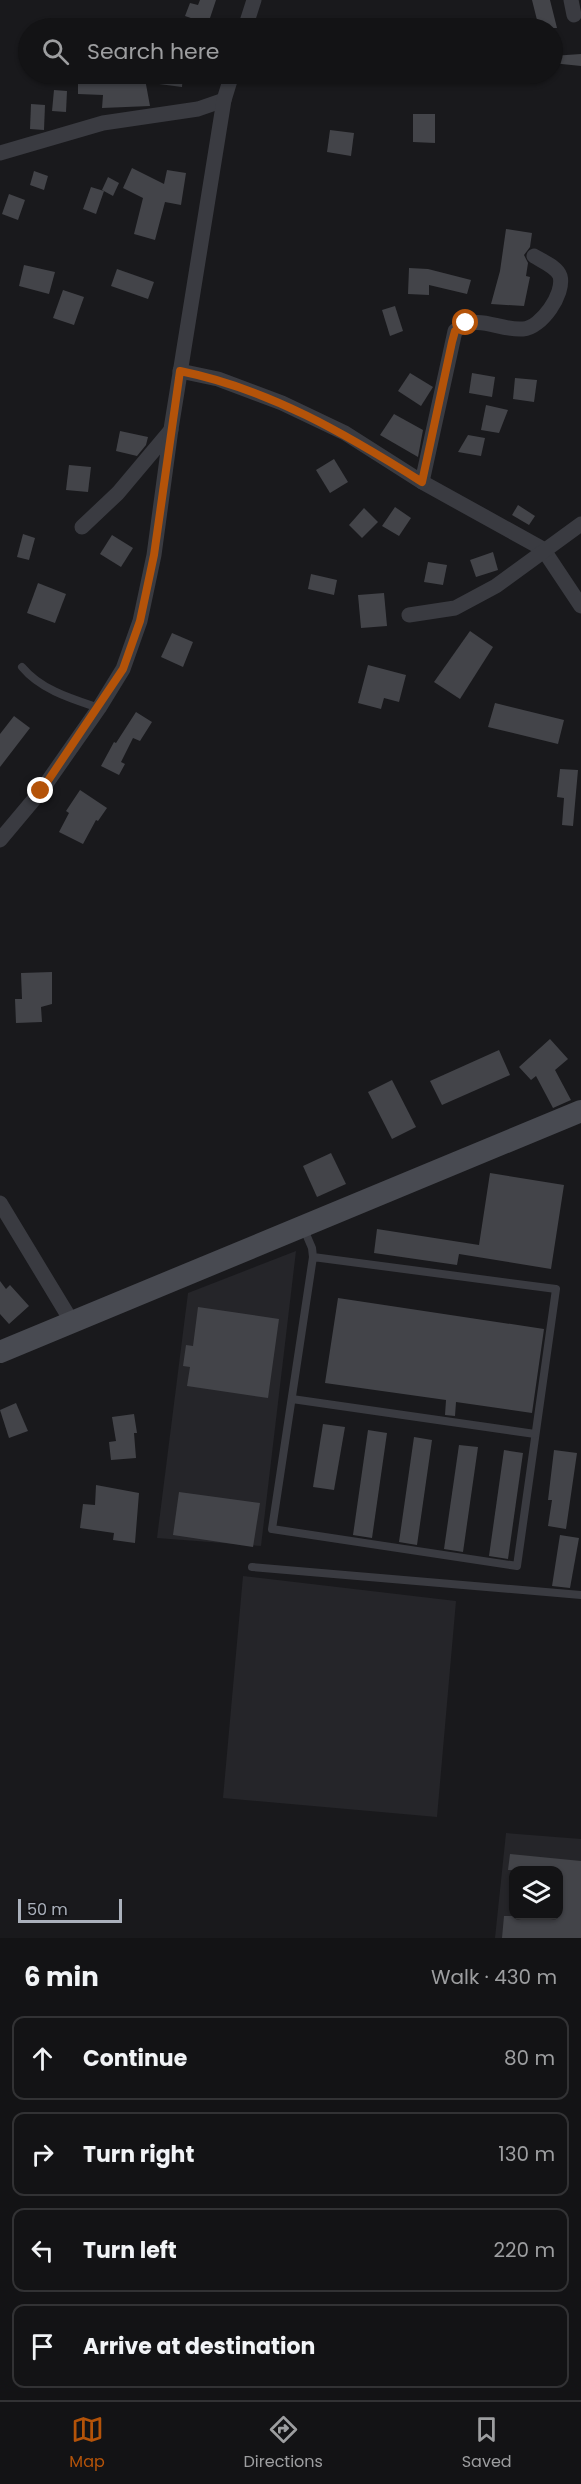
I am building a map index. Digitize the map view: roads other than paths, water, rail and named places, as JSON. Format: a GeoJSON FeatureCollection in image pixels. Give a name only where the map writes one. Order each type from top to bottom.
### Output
{"type":"FeatureCollection","features":[{"type":"Feature","properties":{"kind":"street"},"geometry":{"type":"LineString","coordinates":[[248,18],[254,0]]}},
{"type":"Feature","properties":{"kind":"street"},"geometry":{"type":"LineString","coordinates":[[0,840],[41,791],[99,708],[123,669],[140,621],[154,555],[180,371],[224,100],[229,84]]}},
{"type":"Feature","properties":{"kind":"street"},"geometry":{"type":"LineString","coordinates":[[0,153],[103,123],[198,109],[224,100]]}},
{"type":"Feature","properties":{"kind":"street"},"geometry":{"type":"LineString","coordinates":[[422,482],[455,331],[466,323],[477,322],[522,329],[535,327],[544,318],[559,289],[560,278],[556,270],[534,256]]}},
{"type":"Feature","properties":{"kind":"street"},"geometry":{"type":"LineString","coordinates":[[180,371],[218,379],[282,403],[345,433],[422,482],[543,549],[581,606]]}},
{"type":"Feature","properties":{"kind":"street"},"geometry":{"type":"LineString","coordinates":[[82,527],[118,493],[171,429]]}},
{"type":"Feature","properties":{"kind":"street"},"geometry":{"type":"LineString","coordinates":[[409,615],[455,608],[496,586],[543,549],[581,524]]}},
{"type":"Feature","properties":{"kind":"street"},"geometry":{"type":"LineString","coordinates":[[0,1352],[581,1111]]}},
{"type":"Feature","properties":{"kind":"street"},"geometry":{"type":"LineString","coordinates":[[0,1203],[72,1322]]}},
{"type":"Feature","properties":{"kind":"lane"},"geometry":{"type":"LineString","coordinates":[[22,667],[30,677],[47,688],[99,708]]}},
{"type":"Feature","properties":{"kind":"lane"},"geometry":{"type":"LineString","coordinates":[[303,1227],[312,1248],[312,1257],[273,1529],[517,1566],[556,1289],[312,1257]]}},
{"type":"Feature","properties":{"kind":"lane"},"geometry":{"type":"LineString","coordinates":[[292,1399],[535,1434]]}},
{"type":"Feature","properties":{"kind":"lane"},"geometry":{"type":"LineString","coordinates":[[252,1567],[581,1595]]}}]}
